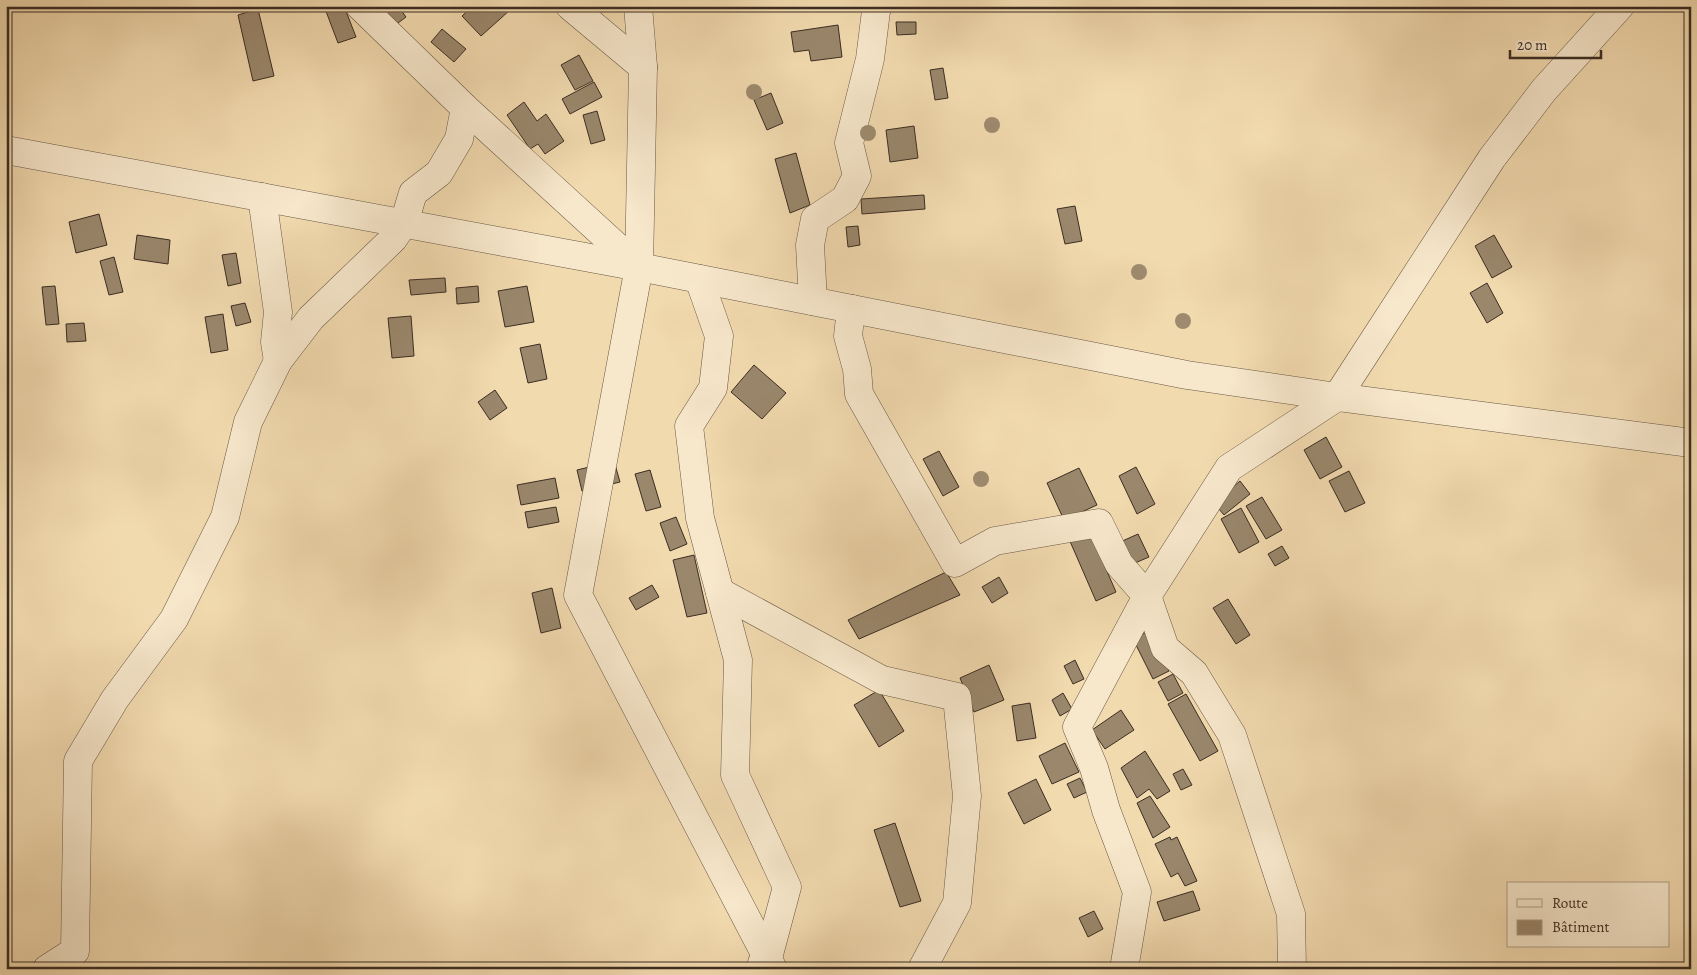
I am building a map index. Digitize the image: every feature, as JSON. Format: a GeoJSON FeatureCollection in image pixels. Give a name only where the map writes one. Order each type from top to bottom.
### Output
{"type":"FeatureCollection","features":[{"type":"Feature","properties":{"kind":"street"},"geometry":{"type":"LineString","coordinates":[[360,6],[465,108],[639,267]]}},
{"type":"Feature","properties":{"kind":"street"},"geometry":{"type":"LineString","coordinates":[[570,6],[644,67]]}},
{"type":"Feature","properties":{"kind":"street"},"geometry":{"type":"LineString","coordinates":[[638,6],[644,67],[639,267],[578,595],[764,965]]}},
{"type":"Feature","properties":{"kind":"street"},"geometry":{"type":"LineString","coordinates":[[813,301],[810,245],[816,219],[845,199],[857,176],[849,142],[870,60],[878,6]]}},
{"type":"Feature","properties":{"kind":"street"},"geometry":{"type":"LineString","coordinates":[[1124,969],[1137,892],[1106,810],[1094,768],[1077,727],[1147,596],[1229,468],[1337,397],[1492,158],[1544,90],[1620,6]]}},
{"type":"Feature","properties":{"kind":"street"},"geometry":{"type":"LineString","coordinates":[[47,969],[74,951],[78,761],[115,699],[174,620],[225,517],[248,422],[278,361],[311,318],[393,239],[404,223],[413,193],[439,173],[459,139],[465,108]]}},
{"type":"Feature","properties":{"kind":"street"},"geometry":{"type":"LineString","coordinates":[[6,150],[639,267],[1187,375],[1337,397],[1691,443]]}},
{"type":"Feature","properties":{"kind":"street"},"geometry":{"type":"LineString","coordinates":[[262,197],[278,312],[275,342],[278,361]]}},
{"type":"Feature","properties":{"kind":"street"},"geometry":{"type":"LineString","coordinates":[[698,279],[719,336],[713,388],[689,426],[700,518],[738,660],[734,776],[787,887],[764,965]]}},
{"type":"Feature","properties":{"kind":"street"},"geometry":{"type":"LineString","coordinates":[[851,309],[848,336],[857,369],[859,394],[955,563],[995,540],[1099,523],[1119,564],[1147,596],[1165,648],[1194,673],[1232,735],[1290,914],[1292,969]]}},
{"type":"Feature","properties":{"kind":"street"},"geometry":{"type":"LineString","coordinates":[[720,592],[882,680],[958,697],[967,796],[957,903],[922,969]]}},
{"type":"Feature","properties":{"kind":"building"},"geometry":{"type":"Polygon","coordinates":[[[324,6],[344,6],[356,37],[338,43],[324,6]]]}},
{"type":"Feature","properties":{"kind":"building"},"geometry":{"type":"Polygon","coordinates":[[[374,6],[398,6],[406,17],[390,29],[374,6]]]}},
{"type":"Feature","properties":{"kind":"building"},"geometry":{"type":"Polygon","coordinates":[[[473,6],[508,6],[510,10],[481,36],[462,16],[473,6]]]}},
{"type":"Feature","properties":{"kind":"building"},"geometry":{"type":"Polygon","coordinates":[[[258,9],[274,76],[253,81],[238,15],[258,9]]]}},
{"type":"Feature","properties":{"kind":"building"},"geometry":{"type":"Polygon","coordinates":[[[896,22],[916,22],[916,34],[897,35],[896,22]]]}},
{"type":"Feature","properties":{"kind":"building"},"geometry":{"type":"Polygon","coordinates":[[[838,25],[842,57],[811,61],[809,50],[794,52],[791,32],[838,25]]]}},
{"type":"Feature","properties":{"kind":"building"},"geometry":{"type":"Polygon","coordinates":[[[442,29],[466,49],[454,62],[431,42],[442,29]]]}},
{"type":"Feature","properties":{"kind":"building"},"geometry":{"type":"Polygon","coordinates":[[[579,55],[593,81],[575,90],[561,65],[579,55]]]}},
{"type":"Feature","properties":{"kind":"building"},"geometry":{"type":"Polygon","coordinates":[[[943,68],[948,98],[935,100],[930,70],[943,68]]]}},
{"type":"Feature","properties":{"kind":"building"},"geometry":{"type":"Polygon","coordinates":[[[594,82],[602,97],[570,114],[562,99],[594,82]]]}},
{"type":"Feature","properties":{"kind":"building"},"geometry":{"type":"Polygon","coordinates":[[[771,93],[783,123],[767,130],[754,100],[771,93]]]}},
{"type":"Feature","properties":{"kind":"building"},"geometry":{"type":"Polygon","coordinates":[[[524,102],[537,121],[546,114],[564,141],[545,154],[538,144],[530,149],[507,115],[524,102]]]}},
{"type":"Feature","properties":{"kind":"building"},"geometry":{"type":"Polygon","coordinates":[[[597,111],[605,140],[591,144],[583,115],[597,111]]]}},
{"type":"Feature","properties":{"kind":"building"},"geometry":{"type":"Polygon","coordinates":[[[914,126],[918,158],[890,162],[886,130],[914,126]]]}},
{"type":"Feature","properties":{"kind":"building"},"geometry":{"type":"Polygon","coordinates":[[[796,153],[810,205],[790,213],[775,159],[796,153]]]}},
{"type":"Feature","properties":{"kind":"building"},"geometry":{"type":"Polygon","coordinates":[[[924,195],[925,209],[862,214],[861,199],[924,195]]]}},
{"type":"Feature","properties":{"kind":"building"},"geometry":{"type":"Polygon","coordinates":[[[1075,206],[1082,241],[1065,244],[1057,209],[1075,206]]]}},
{"type":"Feature","properties":{"kind":"building"},"geometry":{"type":"Polygon","coordinates":[[[99,214],[107,245],[76,253],[69,222],[99,214]]]}},
{"type":"Feature","properties":{"kind":"building"},"geometry":{"type":"Polygon","coordinates":[[[858,226],[860,245],[848,247],[846,227],[858,226]]]}},
{"type":"Feature","properties":{"kind":"building"},"geometry":{"type":"Polygon","coordinates":[[[137,235],[170,240],[168,264],[134,259],[137,235]]]}},
{"type":"Feature","properties":{"kind":"building"},"geometry":{"type":"Polygon","coordinates":[[[1494,235],[1512,267],[1492,278],[1475,246],[1494,235]]]}},
{"type":"Feature","properties":{"kind":"building"},"geometry":{"type":"Polygon","coordinates":[[[236,253],[241,283],[228,286],[222,255],[236,253]]]}},
{"type":"Feature","properties":{"kind":"building"},"geometry":{"type":"Polygon","coordinates":[[[114,257],[123,292],[109,295],[100,261],[114,257]]]}},
{"type":"Feature","properties":{"kind":"building"},"geometry":{"type":"Polygon","coordinates":[[[445,278],[446,292],[411,295],[409,280],[445,278]]]}},
{"type":"Feature","properties":{"kind":"building"},"geometry":{"type":"Polygon","coordinates":[[[1487,283],[1503,313],[1487,323],[1470,293],[1487,283]]]}},
{"type":"Feature","properties":{"kind":"building"},"geometry":{"type":"Polygon","coordinates":[[[55,286],[59,324],[46,325],[42,287],[55,286]]]}},
{"type":"Feature","properties":{"kind":"building"},"geometry":{"type":"Polygon","coordinates":[[[478,286],[479,302],[457,304],[456,288],[478,286]]]}},
{"type":"Feature","properties":{"kind":"building"},"geometry":{"type":"Polygon","coordinates":[[[527,286],[534,322],[505,327],[498,291],[527,286]]]}},
{"type":"Feature","properties":{"kind":"building"},"geometry":{"type":"Polygon","coordinates":[[[245,303],[251,322],[236,326],[231,306],[245,303]]]}},
{"type":"Feature","properties":{"kind":"building"},"geometry":{"type":"Polygon","coordinates":[[[223,314],[228,350],[211,353],[205,317],[223,314]]]}},
{"type":"Feature","properties":{"kind":"building"},"geometry":{"type":"Polygon","coordinates":[[[411,316],[414,356],[392,358],[388,318],[411,316]]]}},
{"type":"Feature","properties":{"kind":"building"},"geometry":{"type":"Polygon","coordinates":[[[84,323],[86,341],[67,342],[66,324],[84,323]]]}},
{"type":"Feature","properties":{"kind":"building"},"geometry":{"type":"Polygon","coordinates":[[[540,344],[547,379],[528,383],[520,348],[540,344]]]}},
{"type":"Feature","properties":{"kind":"building"},"geometry":{"type":"Polygon","coordinates":[[[754,365],[786,393],[762,419],[731,392],[754,365]]]}},
{"type":"Feature","properties":{"kind":"building"},"geometry":{"type":"Polygon","coordinates":[[[495,390],[507,408],[490,420],[478,402],[495,390]]]}},
{"type":"Feature","properties":{"kind":"building"},"geometry":{"type":"Polygon","coordinates":[[[1326,437],[1342,467],[1320,479],[1304,450],[1326,437]]]}},
{"type":"Feature","properties":{"kind":"building"},"geometry":{"type":"Polygon","coordinates":[[[939,451],[959,487],[943,496],[923,459],[939,451]]]}},
{"type":"Feature","properties":{"kind":"building"},"geometry":{"type":"Polygon","coordinates":[[[614,461],[620,482],[582,491],[577,470],[614,461]]]}},
{"type":"Feature","properties":{"kind":"building"},"geometry":{"type":"Polygon","coordinates":[[[1136,467],[1155,504],[1137,514],[1119,476],[1136,467]]]}},
{"type":"Feature","properties":{"kind":"building"},"geometry":{"type":"Polygon","coordinates":[[[1079,468],[1097,505],[1064,520],[1047,483],[1079,468]]]}},
{"type":"Feature","properties":{"kind":"building"},"geometry":{"type":"Polygon","coordinates":[[[650,470],[661,507],[646,511],[635,474],[650,470]]]}},
{"type":"Feature","properties":{"kind":"building"},"geometry":{"type":"Polygon","coordinates":[[[1349,471],[1365,503],[1345,512],[1329,481],[1349,471]]]}},
{"type":"Feature","properties":{"kind":"building"},"geometry":{"type":"Polygon","coordinates":[[[555,478],[559,498],[521,505],[517,485],[555,478]]]}},
{"type":"Feature","properties":{"kind":"building"},"geometry":{"type":"Polygon","coordinates":[[[1240,481],[1250,494],[1224,515],[1214,503],[1240,481]]]}},
{"type":"Feature","properties":{"kind":"building"},"geometry":{"type":"Polygon","coordinates":[[[1262,497],[1282,530],[1266,539],[1246,506],[1262,497]]]}},
{"type":"Feature","properties":{"kind":"building"},"geometry":{"type":"Polygon","coordinates":[[[556,507],[559,522],[528,528],[525,512],[556,507]]]}},
{"type":"Feature","properties":{"kind":"building"},"geometry":{"type":"Polygon","coordinates":[[[1241,508],[1259,542],[1239,553],[1221,519],[1241,508]]]}},
{"type":"Feature","properties":{"kind":"building"},"geometry":{"type":"Polygon","coordinates":[[[676,517],[687,544],[670,551],[660,523],[676,517]]]}},
{"type":"Feature","properties":{"kind":"building"},"geometry":{"type":"Polygon","coordinates":[[[1089,530],[1116,592],[1096,601],[1069,539],[1089,530]]]}},
{"type":"Feature","properties":{"kind":"building"},"geometry":{"type":"Polygon","coordinates":[[[1138,534],[1149,557],[1128,566],[1118,543],[1138,534]]]}},
{"type":"Feature","properties":{"kind":"building"},"geometry":{"type":"Polygon","coordinates":[[[1282,546],[1289,558],[1275,566],[1268,554],[1282,546]]]}},
{"type":"Feature","properties":{"kind":"building"},"geometry":{"type":"Polygon","coordinates":[[[694,555],[707,613],[687,617],[673,560],[694,555]]]}},
{"type":"Feature","properties":{"kind":"building"},"geometry":{"type":"Polygon","coordinates":[[[946,572],[960,595],[859,639],[848,620],[946,572]]]}},
{"type":"Feature","properties":{"kind":"building"},"geometry":{"type":"Polygon","coordinates":[[[999,577],[1008,593],[992,603],[982,587],[999,577]]]}},
{"type":"Feature","properties":{"kind":"building"},"geometry":{"type":"Polygon","coordinates":[[[652,585],[659,597],[636,610],[629,598],[652,585]]]}},
{"type":"Feature","properties":{"kind":"building"},"geometry":{"type":"Polygon","coordinates":[[[552,588],[561,628],[541,633],[532,593],[552,588]]]}},
{"type":"Feature","properties":{"kind":"building"},"geometry":{"type":"Polygon","coordinates":[[[1228,599],[1250,635],[1236,644],[1213,608],[1228,599]]]}},
{"type":"Feature","properties":{"kind":"building"},"geometry":{"type":"Polygon","coordinates":[[[1149,631],[1169,671],[1153,679],[1133,639],[1149,631]]]}},
{"type":"Feature","properties":{"kind":"building"},"geometry":{"type":"Polygon","coordinates":[[[1075,660],[1084,679],[1073,684],[1064,666],[1075,660]]]}},
{"type":"Feature","properties":{"kind":"building"},"geometry":{"type":"Polygon","coordinates":[[[989,665],[1004,700],[974,712],[960,678],[989,665]]]}},
{"type":"Feature","properties":{"kind":"building"},"geometry":{"type":"Polygon","coordinates":[[[1173,674],[1183,693],[1168,701],[1158,682],[1173,674]]]}},
{"type":"Feature","properties":{"kind":"building"},"geometry":{"type":"Polygon","coordinates":[[[879,690],[904,731],[879,747],[854,705],[879,690]]]}},
{"type":"Feature","properties":{"kind":"building"},"geometry":{"type":"Polygon","coordinates":[[[1063,693],[1072,709],[1060,716],[1052,700],[1063,693]]]}},
{"type":"Feature","properties":{"kind":"building"},"geometry":{"type":"Polygon","coordinates":[[[1186,694],[1218,751],[1200,761],[1168,704],[1186,694]]]}},
{"type":"Feature","properties":{"kind":"building"},"geometry":{"type":"Polygon","coordinates":[[[1030,703],[1036,738],[1017,741],[1012,706],[1030,703]]]}},
{"type":"Feature","properties":{"kind":"building"},"geometry":{"type":"Polygon","coordinates":[[[1121,710],[1134,730],[1105,749],[1092,730],[1121,710]]]}},
{"type":"Feature","properties":{"kind":"building"},"geometry":{"type":"Polygon","coordinates":[[[1065,743],[1079,772],[1052,784],[1039,756],[1065,743]]]}},
{"type":"Feature","properties":{"kind":"building"},"geometry":{"type":"Polygon","coordinates":[[[1145,751],[1170,791],[1157,799],[1149,789],[1137,798],[1121,768],[1145,751]]]}},
{"type":"Feature","properties":{"kind":"building"},"geometry":{"type":"Polygon","coordinates":[[[1183,769],[1192,785],[1181,790],[1173,774],[1183,769]]]}},
{"type":"Feature","properties":{"kind":"building"},"geometry":{"type":"Polygon","coordinates":[[[1080,778],[1087,792],[1074,798],[1067,784],[1080,778]]]}},
{"type":"Feature","properties":{"kind":"building"},"geometry":{"type":"Polygon","coordinates":[[[1036,779],[1051,810],[1024,824],[1008,793],[1036,779]]]}},
{"type":"Feature","properties":{"kind":"building"},"geometry":{"type":"Polygon","coordinates":[[[1150,796],[1170,827],[1153,838],[1137,803],[1150,796]]]}},
{"type":"Feature","properties":{"kind":"building"},"geometry":{"type":"Polygon","coordinates":[[[895,823],[921,901],[900,907],[874,830],[895,823]]]}},
{"type":"Feature","properties":{"kind":"building"},"geometry":{"type":"Polygon","coordinates":[[[1170,837],[1171,840],[1177,837],[1197,881],[1185,886],[1178,873],[1171,877],[1155,844],[1170,837]]]}},
{"type":"Feature","properties":{"kind":"building"},"geometry":{"type":"Polygon","coordinates":[[[1193,891],[1200,910],[1164,921],[1157,902],[1193,891]]]}},
{"type":"Feature","properties":{"kind":"building"},"geometry":{"type":"Polygon","coordinates":[[[1094,911],[1103,929],[1088,937],[1079,918],[1094,911]]]}}]}
